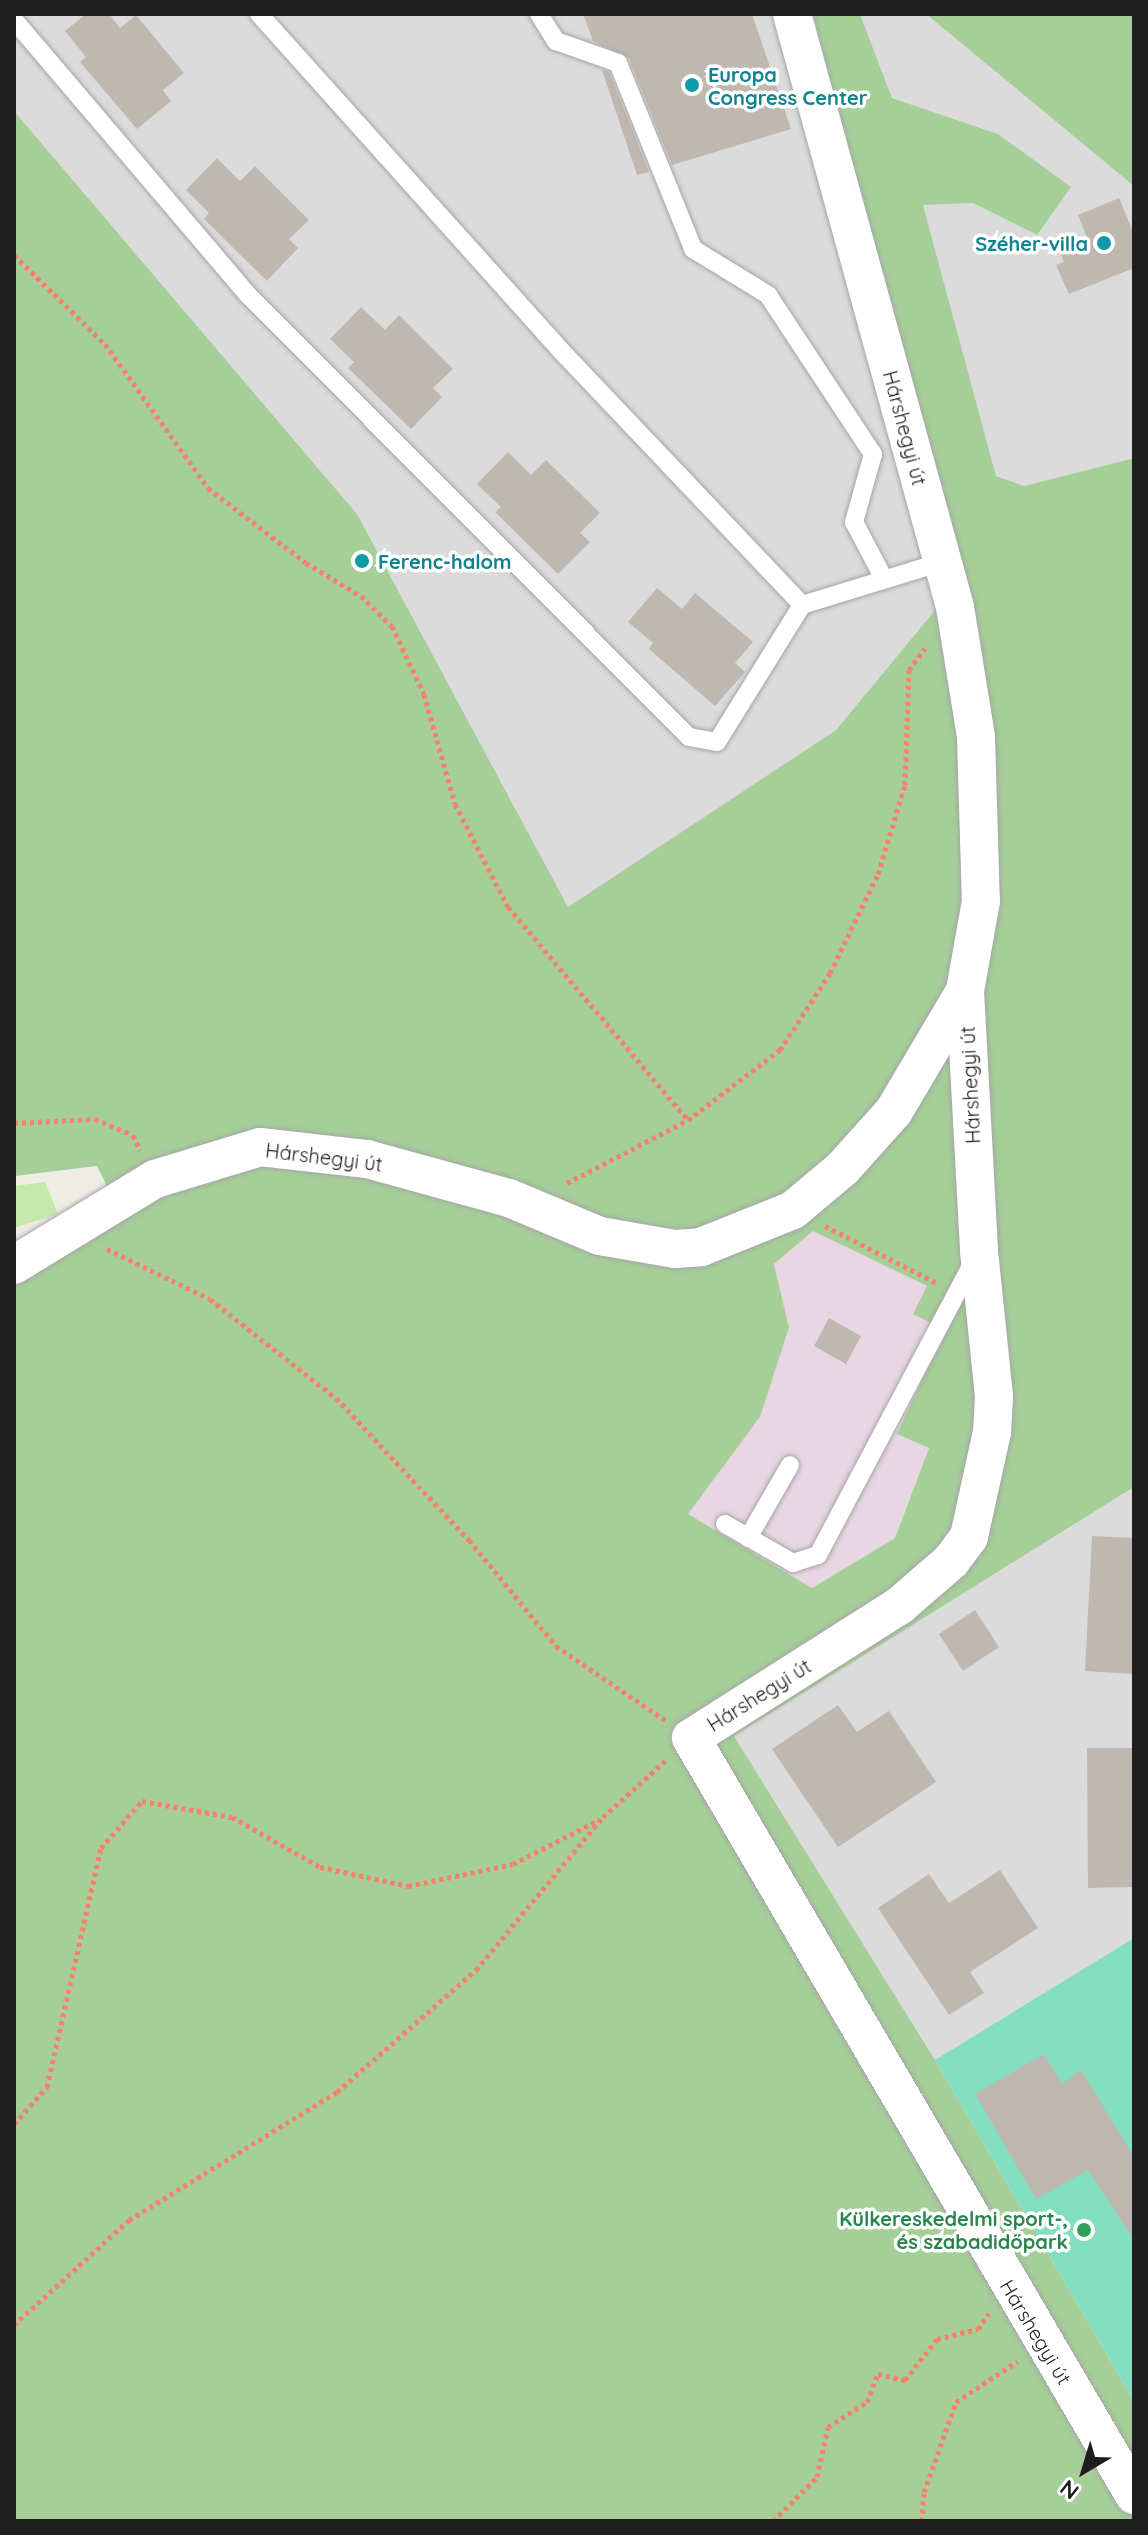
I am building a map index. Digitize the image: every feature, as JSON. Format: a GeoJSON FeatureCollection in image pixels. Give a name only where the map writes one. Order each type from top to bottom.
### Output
{"type":"FeatureCollection","features":[{"type":"Feature","properties":{"kind":"street","name":"Hárshegyi út"},"geometry":{"type":"LineString","coordinates":[[792,14],[955,607],[976,737],[981,901],[965,991],[979,1251],[994,1396],[992,1432],[969,1537],[951,1561],[899,1606],[691,1738],[1008,2286],[1134,2495]]}},
{"type":"Feature","properties":{"kind":"street","name":"Hárshegyi út"},"geometry":{"type":"LineString","coordinates":[[14,1265],[74,1233],[155,1179],[260,1147],[367,1159],[509,1198],[600,1236],[675,1249],[748,1232],[793,1210],[843,1168],[894,1111],[965,991]]}},
{"type":"Feature","properties":{"kind":"lane"},"geometry":{"type":"LineString","coordinates":[[259,14],[567,357],[802,605]]}},
{"type":"Feature","properties":{"kind":"lane"},"geometry":{"type":"LineString","coordinates":[[539,14],[556,41],[618,63],[693,249],[768,295],[873,454],[854,522],[884,579]]}},
{"type":"Feature","properties":{"kind":"lane"},"geometry":{"type":"LineString","coordinates":[[14,20],[248,295],[689,737],[717,742],[802,605],[942,562]]}},
{"type":"Feature","properties":{"kind":"lane"},"geometry":{"type":"LineString","coordinates":[[725,1524],[793,1563],[818,1555],[979,1251]]}},
{"type":"Feature","properties":{"kind":"lane"},"geometry":{"type":"LineString","coordinates":[[748,1538],[790,1465]]}},
{"type":"Feature","properties":{"kind":"path"},"geometry":{"type":"LineString","coordinates":[[14,255],[105,344],[208,488],[306,563],[361,596],[392,626],[424,694],[455,804],[508,907],[688,1120]]}},
{"type":"Feature","properties":{"kind":"path"},"geometry":{"type":"LineString","coordinates":[[509,1198],[553,1191],[688,1120],[780,1050],[830,973],[878,874],[905,785],[909,670],[955,607]]}},
{"type":"Feature","properties":{"kind":"path"},"geometry":{"type":"LineString","coordinates":[[14,1123],[95,1119],[133,1135],[155,1179]]}},
{"type":"Feature","properties":{"kind":"path"},"geometry":{"type":"LineString","coordinates":[[793,1210],[956,1293]]}},
{"type":"Feature","properties":{"kind":"path"},"geometry":{"type":"LineString","coordinates":[[14,2325],[129,2220],[348,2082],[476,1970],[603,1817],[691,1738],[556,1646],[469,1540],[336,1398],[210,1299],[74,1233]]}},
{"type":"Feature","properties":{"kind":"path"},"geometry":{"type":"LineString","coordinates":[[14,2124],[47,2087],[101,1848],[142,1801],[232,1817],[320,1867],[408,1886],[513,1864],[603,1817]]}},
{"type":"Feature","properties":{"kind":"path"},"geometry":{"type":"LineString","coordinates":[[773,2521],[817,2477],[828,2427],[867,2402],[878,2374],[905,2380],[937,2339],[978,2329],[1008,2286]]}},
{"type":"Feature","properties":{"kind":"path"},"geometry":{"type":"LineString","coordinates":[[922,2521],[924,2492],[956,2402],[1044,2345]]}},
{"type":"Feature","properties":{"kind":"shaded area"},"geometry":{"type":"Polygon","coordinates":[[[14,14],[813,14],[962,593],[941,603],[836,730],[568,907],[357,514],[14,111],[14,14]]]}},
{"type":"Feature","properties":{"kind":"shaded area"},"geometry":{"type":"Polygon","coordinates":[[[860,14],[926,14],[1134,186],[1134,458],[1023,486],[996,476],[923,205],[973,203],[1037,235],[998,134],[892,98],[860,14]]]}},
{"type":"Feature","properties":{"kind":"shaded area"},"geometry":{"type":"Polygon","coordinates":[[[813,1231],[927,1286],[945,1330],[897,1434],[929,1448],[895,1538],[812,1588],[688,1514],[760,1417],[789,1328],[774,1264],[813,1231]]]}},
{"type":"Feature","properties":{"kind":"shaded area"},"geometry":{"type":"Polygon","coordinates":[[[1134,1487],[1134,1938],[935,2060],[734,1736],[1134,1487]]]}},
{"type":"Feature","properties":{"kind":"green space"},"geometry":{"type":"Polygon","coordinates":[[[813,14],[860,14],[892,98],[998,134],[1071,187],[1037,235],[973,203],[923,205],[996,476],[1024,486],[1134,458],[1134,1487],[734,1736],[935,2060],[1134,2401],[1134,2521],[14,2521],[14,1265],[115,1202],[97,1166],[14,1176],[14,111],[357,514],[568,907],[836,730],[941,603],[962,593],[813,14]],[[813,1231],[774,1264],[789,1328],[760,1417],[688,1514],[812,1588],[895,1538],[929,1448],[897,1434],[945,1330],[913,1314],[927,1286],[813,1231]]]}},
{"type":"Feature","properties":{"kind":"green space"},"geometry":{"type":"Polygon","coordinates":[[[926,14],[1134,14],[1134,186],[926,14]]]}},
{"type":"Feature","properties":{"kind":"green space"},"geometry":{"type":"Polygon","coordinates":[[[45,1182],[58,1214],[14,1228],[14,1186],[45,1182]]]}},
{"type":"Feature","properties":{"kind":"green space","name":"Külkereskedelmi sport-, és szabadidőpark"},"geometry":{"type":"Polygon","coordinates":[[[1134,1938],[1134,2401],[935,2060],[1134,1938]]]}},
{"type":"Feature","properties":{"kind":"building"},"geometry":{"type":"Polygon","coordinates":[[[86,14],[109,14],[120,28],[136,15],[184,73],[163,90],[171,101],[137,129],[80,62],[86,57],[65,31],[86,14]]]}},
{"type":"Feature","properties":{"kind":"building","name":"Europa Congress Center"},"geometry":{"type":"Polygon","coordinates":[[[583,14],[752,14],[791,129],[672,165],[629,58],[593,41],[583,14]]]}},
{"type":"Feature","properties":{"kind":"building"},"geometry":{"type":"Polygon","coordinates":[[[602,70],[609,72],[649,172],[637,175],[602,70]]]}},
{"type":"Feature","properties":{"kind":"building"},"geometry":{"type":"Polygon","coordinates":[[[217,158],[240,181],[255,166],[309,220],[289,239],[298,248],[267,281],[204,219],[209,213],[186,190],[217,158]]]}},
{"type":"Feature","properties":{"kind":"building","name":"Széher-villa"},"geometry":{"type":"Polygon","coordinates":[[[1119,198],[1134,234],[1134,268],[1069,294],[1056,265],[1064,262],[1059,249],[1087,238],[1078,215],[1119,198]]]}},
{"type":"Feature","properties":{"kind":"building"},"geometry":{"type":"Polygon","coordinates":[[[361,307],[385,330],[399,315],[453,369],[433,388],[442,397],[411,429],[348,368],[354,362],[330,339],[361,307]]]}},
{"type":"Feature","properties":{"kind":"building"},"geometry":{"type":"Polygon","coordinates":[[[508,452],[531,475],[546,460],[600,513],[580,533],[590,542],[558,574],[495,512],[501,507],[477,484],[508,452]]]}},
{"type":"Feature","properties":{"kind":"building"},"geometry":{"type":"Polygon","coordinates":[[[657,588],[682,609],[695,593],[753,642],[735,663],[745,672],[715,706],[649,649],[653,643],[628,622],[657,588]]]}},
{"type":"Feature","properties":{"kind":"building"},"geometry":{"type":"Polygon","coordinates":[[[829,1318],[861,1336],[846,1364],[814,1346],[829,1318]]]}},
{"type":"Feature","properties":{"kind":"building"},"geometry":{"type":"Polygon","coordinates":[[[1092,1536],[1134,1538],[1134,1674],[1085,1671],[1092,1536]]]}},
{"type":"Feature","properties":{"kind":"building"},"geometry":{"type":"Polygon","coordinates":[[[975,1610],[999,1647],[963,1671],[939,1634],[975,1610]]]}},
{"type":"Feature","properties":{"kind":"building"},"geometry":{"type":"Polygon","coordinates":[[[838,1705],[857,1732],[889,1711],[936,1782],[838,1847],[772,1749],[838,1705]]]}},
{"type":"Feature","properties":{"kind":"building"},"geometry":{"type":"Polygon","coordinates":[[[1087,1748],[1134,1748],[1134,1887],[1088,1888],[1087,1748]]]}},
{"type":"Feature","properties":{"kind":"building"},"geometry":{"type":"Polygon","coordinates":[[[1000,1870],[1038,1928],[970,1972],[984,1993],[949,2015],[878,1908],[929,1874],[949,1903],[1000,1870]]]}},
{"type":"Feature","properties":{"kind":"building"},"geometry":{"type":"Polygon","coordinates":[[[1044,2054],[1062,2084],[1081,2070],[1134,2157],[1134,2240],[1088,2170],[1036,2199],[975,2094],[1044,2054]]]}},
{"type":"Feature","properties":{"kind":"place","name":"Europa Congress Center"},"geometry":{"type":"Point","coordinates":[692,85]}},
{"type":"Feature","properties":{"kind":"place","name":"Széher-villa"},"geometry":{"type":"Point","coordinates":[1104,243]}},
{"type":"Feature","properties":{"kind":"place","name":"Ferenc-halom"},"geometry":{"type":"Point","coordinates":[362,561]}},
{"type":"Feature","properties":{"kind":"place","name":"Külkereskedelmi sport-, és szabadidőpark"},"geometry":{"type":"Point","coordinates":[1084,2230]}}]}
